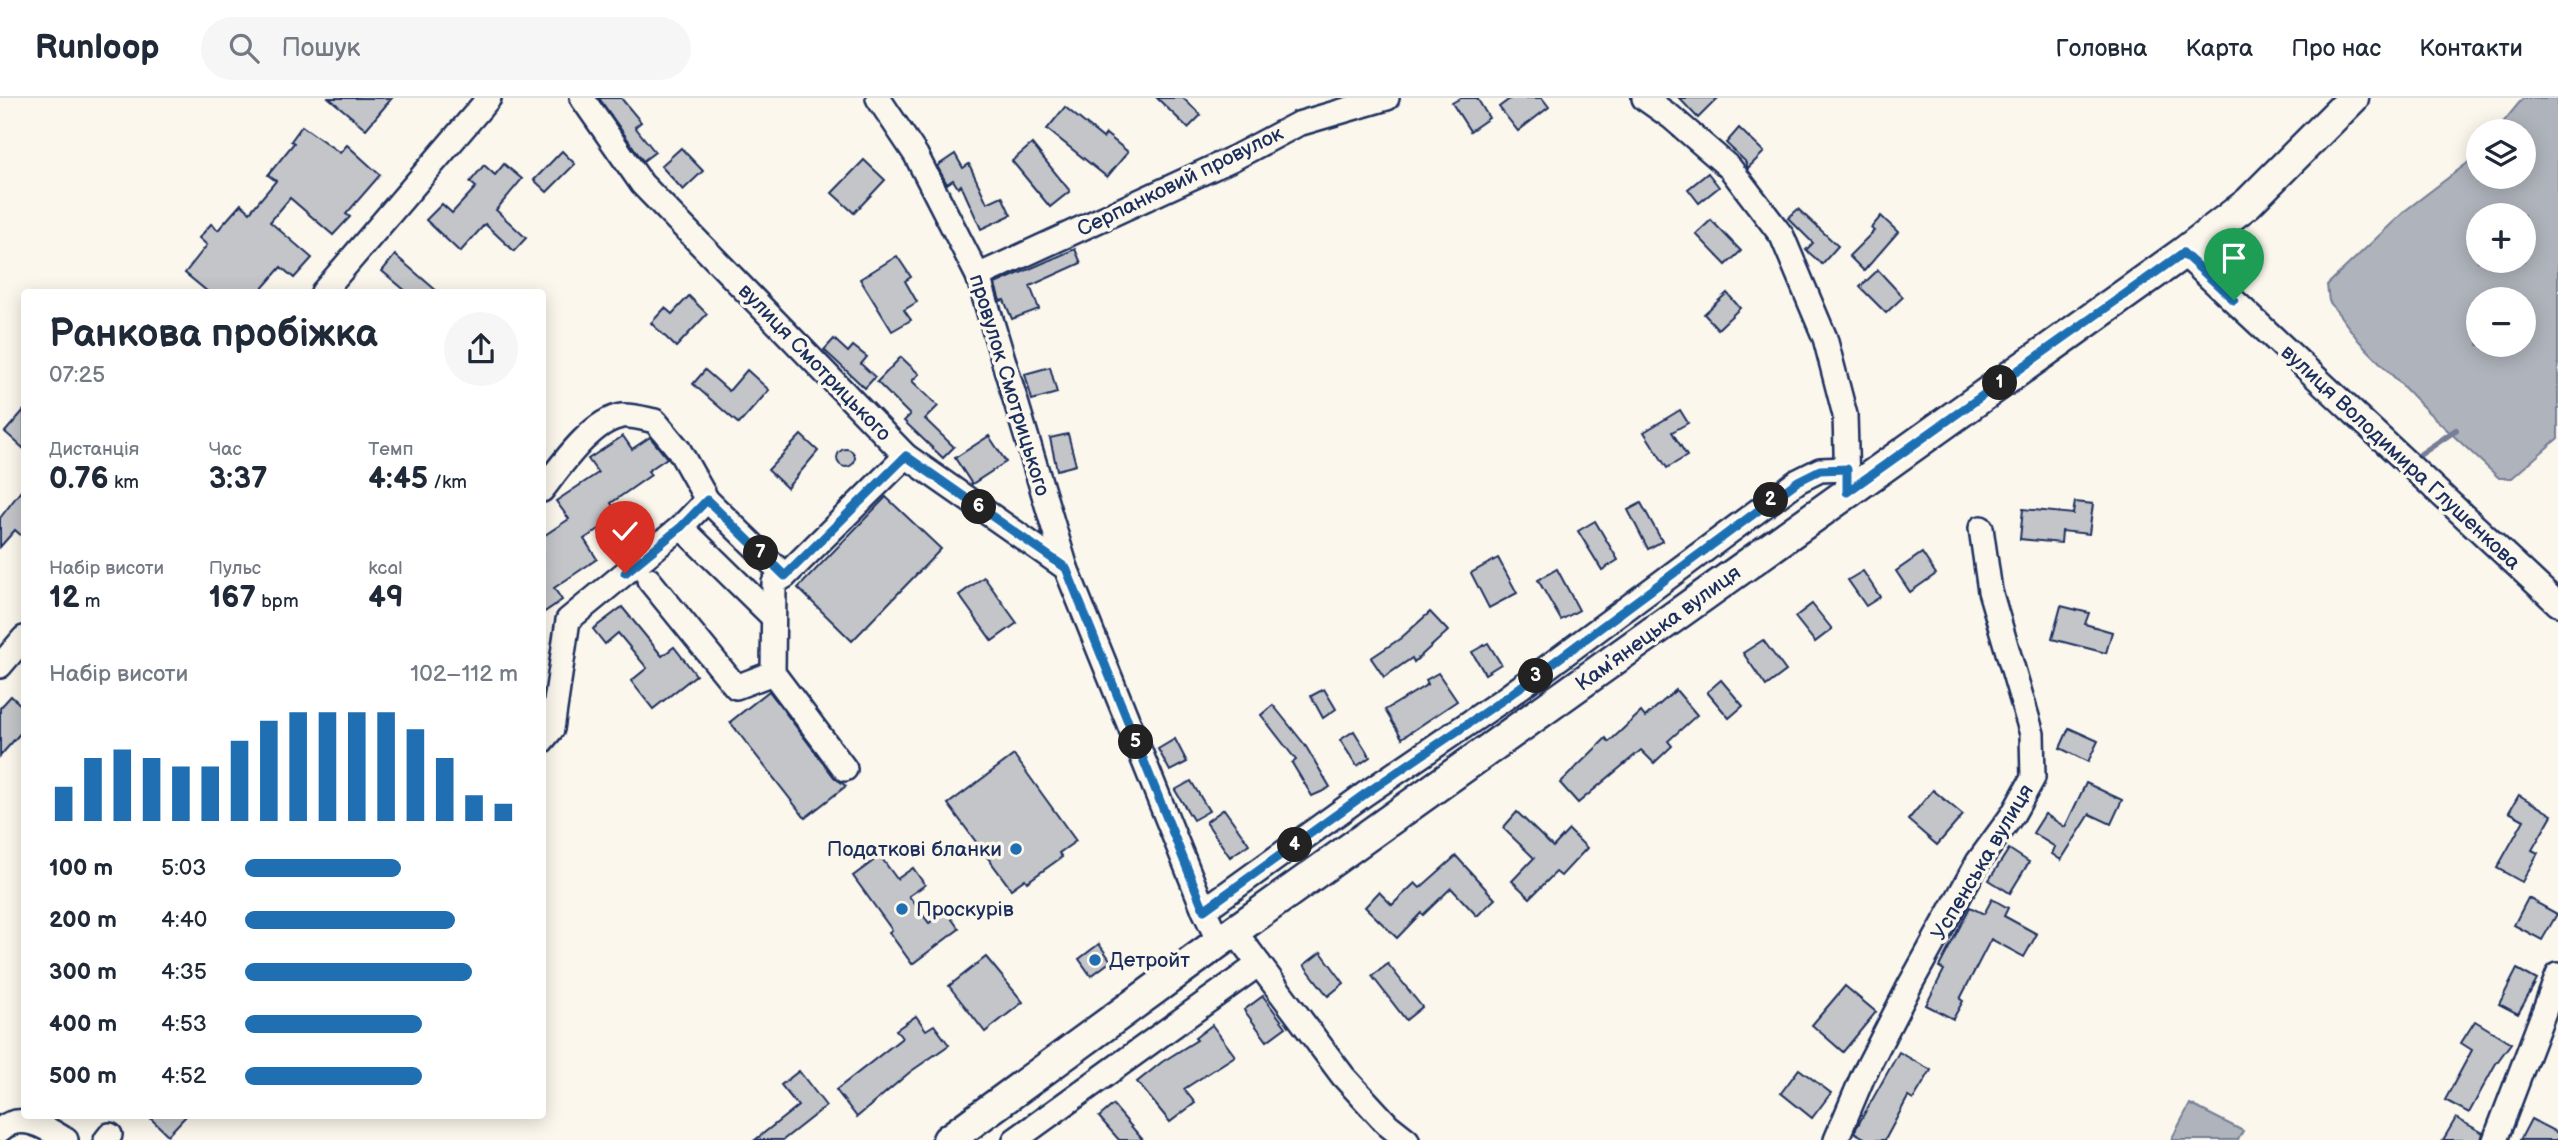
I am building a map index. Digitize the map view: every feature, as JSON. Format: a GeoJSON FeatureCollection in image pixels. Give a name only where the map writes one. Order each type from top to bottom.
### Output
{"type":"FeatureCollection","features":[{"type":"Feature","properties":{"kind":"main road","name":"Камʼянецька вулиця"},"geometry":{"type":"LineString","coordinates":[[948,1140],[1847,480],[2183,253],[2248,203],[2353,98]]}},
{"type":"Feature","properties":{"kind":"street"},"geometry":{"type":"LineString","coordinates":[[326,289],[489,98]]}},
{"type":"Feature","properties":{"kind":"street","name":"вулиця Смотрицького"},"geometry":{"type":"LineString","coordinates":[[582,98],[642,184],[906,456],[1066,568]]}},
{"type":"Feature","properties":{"kind":"street","name":"провулок Смотрицького"},"geometry":{"type":"LineString","coordinates":[[878,98],[916,155],[978,276],[1066,568]]}},
{"type":"Feature","properties":{"kind":"street","name":"Серпанковий провулок"},"geometry":{"type":"LineString","coordinates":[[978,276],[1234,158],[1298,124],[1387,98]]}},
{"type":"Feature","properties":{"kind":"street"},"geometry":{"type":"LineString","coordinates":[[1204,910],[1365,794],[1507,697],[1798,481],[1820,470],[1847,480],[1845,415],[1825,338],[1782,236],[1730,168],[1671,117],[1644,98]]}},
{"type":"Feature","properties":{"kind":"street","name":"вулиця Володимира Глушенкова"},"geometry":{"type":"LineString","coordinates":[[2183,253],[2558,604]]}},
{"type":"Feature","properties":{"kind":"street"},"geometry":{"type":"LineString","coordinates":[[546,485],[580,442],[610,421],[622,416],[655,421],[679,450],[707,500],[785,576]]}},
{"type":"Feature","properties":{"kind":"street"},"geometry":{"type":"LineString","coordinates":[[845,769],[773,673],[774,583],[785,576],[906,456]]}},
{"type":"Feature","properties":{"kind":"street"},"geometry":{"type":"LineString","coordinates":[[546,736],[552,729],[568,620],[681,527],[707,500]]}},
{"type":"Feature","properties":{"kind":"street"},"geometry":{"type":"LineString","coordinates":[[681,527],[773,617]]}},
{"type":"Feature","properties":{"kind":"street","name":"Успенська вулиця"},"geometry":{"type":"LineString","coordinates":[[1836,1140],[1863,1076],[1910,983],[1978,862],[2013,814],[2033,778],[2032,734],[1990,591],[1981,528]]}},
{"type":"Feature","properties":{"kind":"street"},"geometry":{"type":"LineString","coordinates":[[1066,568],[1204,910],[1227,937],[1259,964],[1343,1076],[1388,1125],[1407,1140]]}},
{"type":"Feature","properties":{"kind":"street"},"geometry":{"type":"LineString","coordinates":[[649,580],[736,687],[773,673]]}},
{"type":"Feature","properties":{"kind":"street"},"geometry":{"type":"LineString","coordinates":[[0,666],[21,642]]}},
{"type":"Feature","properties":{"kind":"street"},"geometry":{"type":"LineString","coordinates":[[1015,1140],[1259,964]]}},
{"type":"Feature","properties":{"kind":"street"},"geometry":{"type":"LineString","coordinates":[[2496,1140],[2558,975]]}},
{"type":"Feature","properties":{"kind":"street"},"geometry":{"type":"LineString","coordinates":[[0,1130],[6,1125],[39,1123],[66,1140]]}},
{"type":"Feature","properties":{"kind":"shaded area"},"geometry":{"type":"Polygon","coordinates":[[[2523,98],[2558,98],[2558,438],[2512,478],[2499,478],[2428,412],[2359,341],[2329,301],[2327,285],[2406,210],[2466,164],[2466,189],[2536,189],[2536,119],[2506,119],[2523,98]]]}},
{"type":"Feature","properties":{"kind":"shaded area"},"geometry":{"type":"Polygon","coordinates":[[[2190,1104],[2243,1131],[2238,1140],[2171,1140],[2190,1104]]]}},
{"type":"Feature","properties":{"kind":"building"},"geometry":{"type":"Polygon","coordinates":[[[329,98],[392,98],[366,129],[329,98]]]}},
{"type":"Feature","properties":{"kind":"building"},"geometry":{"type":"Polygon","coordinates":[[[599,98],[621,98],[641,122],[635,127],[655,152],[643,161],[599,98]]]}},
{"type":"Feature","properties":{"kind":"building"},"geometry":{"type":"Polygon","coordinates":[[[1157,98],[1183,98],[1201,115],[1188,128],[1157,98]]]}},
{"type":"Feature","properties":{"kind":"building"},"geometry":{"type":"Polygon","coordinates":[[[1461,98],[1477,98],[1489,118],[1470,131],[1452,103],[1461,98]]]}},
{"type":"Feature","properties":{"kind":"building"},"geometry":{"type":"Polygon","coordinates":[[[1511,98],[1542,98],[1549,107],[1518,131],[1499,107],[1511,98]]]}},
{"type":"Feature","properties":{"kind":"building"},"geometry":{"type":"Polygon","coordinates":[[[1679,98],[1718,98],[1698,118],[1679,98]]]}},
{"type":"Feature","properties":{"kind":"building"},"geometry":{"type":"Polygon","coordinates":[[[1065,107],[1103,138],[1106,134],[1128,152],[1107,177],[1047,129],[1065,107]]]}},
{"type":"Feature","properties":{"kind":"building"},"geometry":{"type":"Polygon","coordinates":[[[302,126],[340,153],[347,145],[380,175],[346,214],[350,217],[333,235],[290,198],[270,222],[312,258],[294,278],[281,267],[262,289],[204,289],[185,273],[207,245],[199,238],[211,224],[218,230],[241,204],[250,212],[276,181],[268,175],[294,143],[291,141],[302,126]]]}},
{"type":"Feature","properties":{"kind":"building"},"geometry":{"type":"Polygon","coordinates":[[[1739,128],[1764,152],[1748,168],[1745,161],[1726,143],[1739,128]]]}},
{"type":"Feature","properties":{"kind":"building"},"geometry":{"type":"Polygon","coordinates":[[[1032,144],[1070,191],[1050,207],[1012,161],[1032,144]]]}},
{"type":"Feature","properties":{"kind":"building"},"geometry":{"type":"Polygon","coordinates":[[[681,148],[703,171],[683,190],[661,166],[681,148]]]}},
{"type":"Feature","properties":{"kind":"building"},"geometry":{"type":"Polygon","coordinates":[[[562,151],[575,164],[547,192],[534,180],[562,151]]]}},
{"type":"Feature","properties":{"kind":"building"},"geometry":{"type":"Polygon","coordinates":[[[955,154],[963,168],[969,164],[987,203],[1002,196],[1011,215],[981,229],[961,185],[958,188],[953,180],[947,184],[937,166],[955,154]]]}},
{"type":"Feature","properties":{"kind":"building"},"geometry":{"type":"Polygon","coordinates":[[[864,160],[885,180],[854,213],[832,193],[864,160]]]}},
{"type":"Feature","properties":{"kind":"building"},"geometry":{"type":"Polygon","coordinates":[[[504,164],[522,179],[496,210],[526,238],[514,251],[485,224],[460,252],[426,220],[442,204],[452,213],[476,187],[470,182],[484,165],[495,175],[504,164]]]}},
{"type":"Feature","properties":{"kind":"building"},"geometry":{"type":"Polygon","coordinates":[[[1708,173],[1719,187],[1699,203],[1688,189],[1708,173]]]}},
{"type":"Feature","properties":{"kind":"building"},"geometry":{"type":"Polygon","coordinates":[[[1798,209],[1838,246],[1822,264],[1806,250],[1813,243],[1788,218],[1798,209]]]}},
{"type":"Feature","properties":{"kind":"building"},"geometry":{"type":"Polygon","coordinates":[[[1881,216],[1898,232],[1864,271],[1849,256],[1874,231],[1871,228],[1881,216]]]}},
{"type":"Feature","properties":{"kind":"building"},"geometry":{"type":"Polygon","coordinates":[[[1711,220],[1741,251],[1726,265],[1696,234],[1711,220]]]}},
{"type":"Feature","properties":{"kind":"building"},"geometry":{"type":"Polygon","coordinates":[[[1075,249],[1081,263],[1030,286],[1039,309],[1012,319],[1004,300],[1000,301],[995,284],[1075,249]]]}},
{"type":"Feature","properties":{"kind":"building"},"geometry":{"type":"Polygon","coordinates":[[[395,255],[435,289],[403,289],[382,271],[395,255]]]}},
{"type":"Feature","properties":{"kind":"building"},"geometry":{"type":"Polygon","coordinates":[[[897,256],[911,277],[905,281],[917,302],[904,310],[911,320],[892,331],[860,279],[897,256]]]}},
{"type":"Feature","properties":{"kind":"building"},"geometry":{"type":"Polygon","coordinates":[[[1878,270],[1903,297],[1886,313],[1860,287],[1878,270]]]}},
{"type":"Feature","properties":{"kind":"building"},"geometry":{"type":"Polygon","coordinates":[[[1727,293],[1740,308],[1718,329],[1704,314],[1727,293]]]}},
{"type":"Feature","properties":{"kind":"building"},"geometry":{"type":"Polygon","coordinates":[[[689,296],[707,314],[676,347],[651,323],[665,308],[672,314],[689,296]]]}},
{"type":"Feature","properties":{"kind":"building"},"geometry":{"type":"Polygon","coordinates":[[[834,339],[848,352],[853,346],[867,357],[861,364],[875,377],[865,388],[824,350],[834,339]]]}},
{"type":"Feature","properties":{"kind":"building"},"geometry":{"type":"Polygon","coordinates":[[[901,357],[919,374],[912,381],[938,406],[925,419],[954,447],[943,458],[904,421],[910,415],[877,382],[901,357]]]}},
{"type":"Feature","properties":{"kind":"building"},"geometry":{"type":"Polygon","coordinates":[[[1050,367],[1057,393],[1032,400],[1025,374],[1050,367]]]}},
{"type":"Feature","properties":{"kind":"building"},"geometry":{"type":"Polygon","coordinates":[[[705,370],[729,391],[747,370],[769,390],[739,424],[693,384],[705,370]]]}},
{"type":"Feature","properties":{"kind":"building"},"geometry":{"type":"Polygon","coordinates":[[[1680,410],[1688,423],[1672,432],[1687,456],[1667,468],[1644,432],[1680,410]]]}},
{"type":"Feature","properties":{"kind":"building"},"geometry":{"type":"Polygon","coordinates":[[[21,413],[21,446],[5,432],[21,413]]]}},
{"type":"Feature","properties":{"kind":"building"},"geometry":{"type":"Polygon","coordinates":[[[1068,434],[1076,465],[1057,470],[1050,438],[1068,434]]]}},
{"type":"Feature","properties":{"kind":"building"},"geometry":{"type":"Polygon","coordinates":[[[801,435],[818,451],[787,488],[768,470],[801,435]]]}},
{"type":"Feature","properties":{"kind":"building"},"geometry":{"type":"Polygon","coordinates":[[[623,436],[632,449],[650,437],[667,458],[648,471],[651,475],[611,503],[619,516],[584,539],[597,559],[554,588],[562,600],[546,611],[546,534],[569,519],[556,501],[598,473],[588,459],[623,436]]]}},
{"type":"Feature","properties":{"kind":"building"},"geometry":{"type":"Polygon","coordinates":[[[989,436],[1006,462],[972,484],[955,458],[989,436]]]}},
{"type":"Feature","properties":{"kind":"building"},"geometry":{"type":"Polygon","coordinates":[[[842,449],[850,449],[855,458],[853,465],[842,467],[837,462],[837,454],[842,449]]]}},
{"type":"Feature","properties":{"kind":"building"},"geometry":{"type":"Polygon","coordinates":[[[21,491],[21,535],[15,530],[0,547],[0,518],[21,491]]]}},
{"type":"Feature","properties":{"kind":"building"},"geometry":{"type":"Polygon","coordinates":[[[886,497],[941,549],[852,641],[798,588],[886,497]]]}},
{"type":"Feature","properties":{"kind":"building"},"geometry":{"type":"Polygon","coordinates":[[[2075,502],[2093,504],[2089,534],[2062,531],[2061,543],[2020,539],[2023,509],[2073,514],[2075,502]]]}},
{"type":"Feature","properties":{"kind":"building"},"geometry":{"type":"Polygon","coordinates":[[[1641,503],[1662,541],[1648,549],[1628,510],[1641,503]]]}},
{"type":"Feature","properties":{"kind":"building"},"geometry":{"type":"Polygon","coordinates":[[[1595,521],[1618,560],[1602,570],[1578,531],[1595,521]]]}},
{"type":"Feature","properties":{"kind":"building"},"geometry":{"type":"Polygon","coordinates":[[[1922,553],[1936,574],[1910,592],[1896,571],[1922,553]]]}},
{"type":"Feature","properties":{"kind":"building"},"geometry":{"type":"Polygon","coordinates":[[[1498,558],[1517,593],[1489,608],[1471,573],[1498,558]]]}},
{"type":"Feature","properties":{"kind":"building"},"geometry":{"type":"Polygon","coordinates":[[[1557,569],[1579,610],[1561,620],[1538,580],[1557,569]]]}},
{"type":"Feature","properties":{"kind":"building"},"geometry":{"type":"Polygon","coordinates":[[[1863,571],[1880,597],[1866,606],[1848,580],[1863,571]]]}},
{"type":"Feature","properties":{"kind":"building"},"geometry":{"type":"Polygon","coordinates":[[[984,577],[1017,623],[992,641],[959,595],[984,577]]]}},
{"type":"Feature","properties":{"kind":"building"},"geometry":{"type":"Polygon","coordinates":[[[1812,604],[1832,629],[1815,642],[1795,617],[1812,604]]]}},
{"type":"Feature","properties":{"kind":"building"},"geometry":{"type":"Polygon","coordinates":[[[2061,606],[2089,613],[2085,624],[2112,632],[2106,653],[2052,639],[2061,606]]]}},
{"type":"Feature","properties":{"kind":"building"},"geometry":{"type":"Polygon","coordinates":[[[622,607],[662,656],[674,647],[696,675],[653,709],[631,681],[647,668],[618,633],[605,644],[593,629],[622,607]]]}},
{"type":"Feature","properties":{"kind":"building"},"geometry":{"type":"Polygon","coordinates":[[[1430,612],[1448,631],[1414,662],[1412,658],[1384,677],[1371,658],[1401,638],[1430,612]]]}},
{"type":"Feature","properties":{"kind":"building"},"geometry":{"type":"Polygon","coordinates":[[[1763,640],[1786,671],[1766,686],[1743,653],[1763,640]]]}},
{"type":"Feature","properties":{"kind":"building"},"geometry":{"type":"Polygon","coordinates":[[[1488,643],[1501,664],[1485,674],[1472,652],[1488,643]]]}},
{"type":"Feature","properties":{"kind":"building"},"geometry":{"type":"Polygon","coordinates":[[[1438,673],[1457,701],[1402,738],[1385,710],[1428,684],[1426,680],[1438,673]]]}},
{"type":"Feature","properties":{"kind":"building"},"geometry":{"type":"Polygon","coordinates":[[[1721,680],[1743,706],[1729,718],[1707,692],[1721,680]]]}},
{"type":"Feature","properties":{"kind":"building"},"geometry":{"type":"Polygon","coordinates":[[[1324,689],[1336,709],[1323,718],[1311,696],[1324,689]]]}},
{"type":"Feature","properties":{"kind":"building"},"geometry":{"type":"Polygon","coordinates":[[[1676,690],[1697,715],[1668,741],[1672,746],[1654,763],[1641,750],[1578,803],[1560,783],[1606,738],[1609,742],[1641,712],[1645,717],[1676,690]]]}},
{"type":"Feature","properties":{"kind":"building"},"geometry":{"type":"Polygon","coordinates":[[[769,691],[834,777],[846,786],[805,818],[730,722],[769,691]]]}},
{"type":"Feature","properties":{"kind":"building"},"geometry":{"type":"Polygon","coordinates":[[[11,696],[21,705],[21,732],[0,756],[0,708],[11,696]]]}},
{"type":"Feature","properties":{"kind":"building"},"geometry":{"type":"Polygon","coordinates":[[[1273,705],[1305,745],[1330,787],[1312,796],[1292,763],[1296,760],[1261,715],[1273,705]]]}},
{"type":"Feature","properties":{"kind":"building"},"geometry":{"type":"Polygon","coordinates":[[[2069,728],[2098,741],[2088,762],[2060,748],[2069,728]]]}},
{"type":"Feature","properties":{"kind":"building"},"geometry":{"type":"Polygon","coordinates":[[[1354,731],[1370,757],[1357,766],[1340,740],[1354,731]]]}},
{"type":"Feature","properties":{"kind":"building"},"geometry":{"type":"Polygon","coordinates":[[[1175,739],[1187,762],[1170,771],[1158,749],[1175,739]]]}},
{"type":"Feature","properties":{"kind":"building"},"geometry":{"type":"Polygon","coordinates":[[[1014,755],[1076,841],[1059,853],[1062,857],[1027,882],[1025,879],[1011,889],[948,804],[1014,755]]]}},
{"type":"Feature","properties":{"kind":"building"},"geometry":{"type":"Polygon","coordinates":[[[1191,781],[1209,811],[1193,820],[1175,790],[1191,781]]]}},
{"type":"Feature","properties":{"kind":"building"},"geometry":{"type":"Polygon","coordinates":[[[2086,783],[2122,800],[2111,824],[2090,814],[2061,860],[2052,854],[2055,847],[2033,833],[2045,814],[2065,827],[2086,783]]]}},
{"type":"Feature","properties":{"kind":"building"},"geometry":{"type":"Polygon","coordinates":[[[1933,790],[1963,815],[1937,845],[1908,820],[1933,790]]]}},
{"type":"Feature","properties":{"kind":"building"},"geometry":{"type":"Polygon","coordinates":[[[2519,795],[2552,815],[2532,850],[2538,853],[2522,882],[2497,868],[2524,820],[2509,812],[2519,795]]]}},
{"type":"Feature","properties":{"kind":"building"},"geometry":{"type":"Polygon","coordinates":[[[1224,809],[1249,844],[1230,857],[1206,822],[1224,809]]]}},
{"type":"Feature","properties":{"kind":"building"},"geometry":{"type":"Polygon","coordinates":[[[1517,812],[1553,847],[1569,830],[1587,848],[1561,876],[1556,872],[1530,898],[1512,881],[1534,858],[1503,828],[1517,812]]]}},
{"type":"Feature","properties":{"kind":"building"},"geometry":{"type":"Polygon","coordinates":[[[2009,849],[2029,862],[2010,893],[1989,880],[2009,849]]]}},
{"type":"Feature","properties":{"kind":"building"},"geometry":{"type":"Polygon","coordinates":[[[880,856],[897,879],[913,868],[925,885],[909,896],[929,923],[946,911],[959,929],[912,964],[889,932],[892,930],[853,876],[880,856]]]}},
{"type":"Feature","properties":{"kind":"building"},"geometry":{"type":"Polygon","coordinates":[[[1456,856],[1495,899],[1477,916],[1451,888],[1397,938],[1365,907],[1379,892],[1392,905],[1415,883],[1420,888],[1456,856]]]}},
{"type":"Feature","properties":{"kind":"building"},"geometry":{"type":"Polygon","coordinates":[[[2528,898],[2557,914],[2542,940],[2514,925],[2528,898]]]}},
{"type":"Feature","properties":{"kind":"building"},"geometry":{"type":"Polygon","coordinates":[[[1992,899],[2008,908],[2004,916],[2037,934],[2024,957],[1991,939],[1960,999],[1963,1001],[1953,1019],[1926,1005],[1944,970],[1939,967],[1970,907],[1984,914],[1992,899]]]}},
{"type":"Feature","properties":{"kind":"building"},"geometry":{"type":"Polygon","coordinates":[[[1099,944],[1111,961],[1091,976],[1079,959],[1099,944]]]}},
{"type":"Feature","properties":{"kind":"building"},"geometry":{"type":"Polygon","coordinates":[[[1321,952],[1344,983],[1328,996],[1304,965],[1321,952]]]}},
{"type":"Feature","properties":{"kind":"building"},"geometry":{"type":"Polygon","coordinates":[[[986,957],[1023,1002],[985,1032],[949,986],[986,957]]]}},
{"type":"Feature","properties":{"kind":"building"},"geometry":{"type":"Polygon","coordinates":[[[1388,964],[1422,1007],[1406,1020],[1372,976],[1388,964]]]}},
{"type":"Feature","properties":{"kind":"building"},"geometry":{"type":"Polygon","coordinates":[[[2517,969],[2537,980],[2518,1014],[2499,1004],[2517,969]]]}},
{"type":"Feature","properties":{"kind":"building"},"geometry":{"type":"Polygon","coordinates":[[[1845,986],[1876,1012],[1843,1052],[1812,1025],[1845,986]]]}},
{"type":"Feature","properties":{"kind":"building"},"geometry":{"type":"Polygon","coordinates":[[[1263,996],[1286,1027],[1267,1041],[1244,1010],[1263,996]]]}},
{"type":"Feature","properties":{"kind":"building"},"geometry":{"type":"Polygon","coordinates":[[[916,1016],[926,1030],[934,1025],[949,1045],[910,1072],[857,1117],[836,1090],[902,1038],[896,1030],[916,1016]]]}},
{"type":"Feature","properties":{"kind":"building"},"geometry":{"type":"Polygon","coordinates":[[[2475,1021],[2511,1043],[2495,1065],[2469,1113],[2445,1100],[2472,1050],[2461,1043],[2475,1021]]]}},
{"type":"Feature","properties":{"kind":"building"},"geometry":{"type":"Polygon","coordinates":[[[1212,1025],[1235,1056],[1184,1089],[1195,1103],[1170,1122],[1137,1082],[1197,1040],[1195,1038],[1212,1025]]]}},
{"type":"Feature","properties":{"kind":"building"},"geometry":{"type":"Polygon","coordinates":[[[1899,1052],[1931,1070],[1913,1100],[1908,1097],[1885,1140],[1868,1140],[1854,1132],[1899,1052]]]}},
{"type":"Feature","properties":{"kind":"building"},"geometry":{"type":"Polygon","coordinates":[[[1799,1069],[1831,1093],[1812,1118],[1781,1093],[1799,1069]]]}},
{"type":"Feature","properties":{"kind":"building"},"geometry":{"type":"Polygon","coordinates":[[[799,1071],[826,1106],[783,1140],[755,1140],[798,1106],[781,1085],[799,1071]]]}},
{"type":"Feature","properties":{"kind":"building"},"geometry":{"type":"Polygon","coordinates":[[[1113,1105],[1143,1140],[1119,1140],[1099,1117],[1113,1105]]]}},
{"type":"Feature","properties":{"kind":"building"},"geometry":{"type":"Polygon","coordinates":[[[2456,1118],[2483,1133],[2481,1140],[2443,1140],[2456,1118]]]}},
{"type":"Feature","properties":{"kind":"building"},"geometry":{"type":"Polygon","coordinates":[[[151,1119],[183,1119],[168,1135],[151,1119]]]}},
{"type":"Feature","properties":{"kind":"building"},"geometry":{"type":"Polygon","coordinates":[[[2531,1119],[2558,1133],[2558,1140],[2520,1140],[2531,1119]]]}},
{"type":"Feature","properties":{"kind":"waterway"},"geometry":{"type":"LineString","coordinates":[[2421,454],[2456,430]]}},
{"type":"Feature","properties":{"kind":"place","name":"Податкові бланки"},"geometry":{"type":"Point","coordinates":[1016,849]}},
{"type":"Feature","properties":{"kind":"place","name":"Проскурів"},"geometry":{"type":"Point","coordinates":[902,909]}},
{"type":"Feature","properties":{"kind":"place","name":"Детройт"},"geometry":{"type":"Point","coordinates":[1095,960]}},
{"type":"Feature","properties":{"kind":"route"},"geometry":{"type":"LineString","coordinates":[[625,573],[681,527],[707,500],[785,576],[906,456],[1066,568],[1204,910],[1365,794],[1507,697],[1798,481],[1820,470],[1847,469],[1847,492],[2183,253],[2234,300]]}}]}
